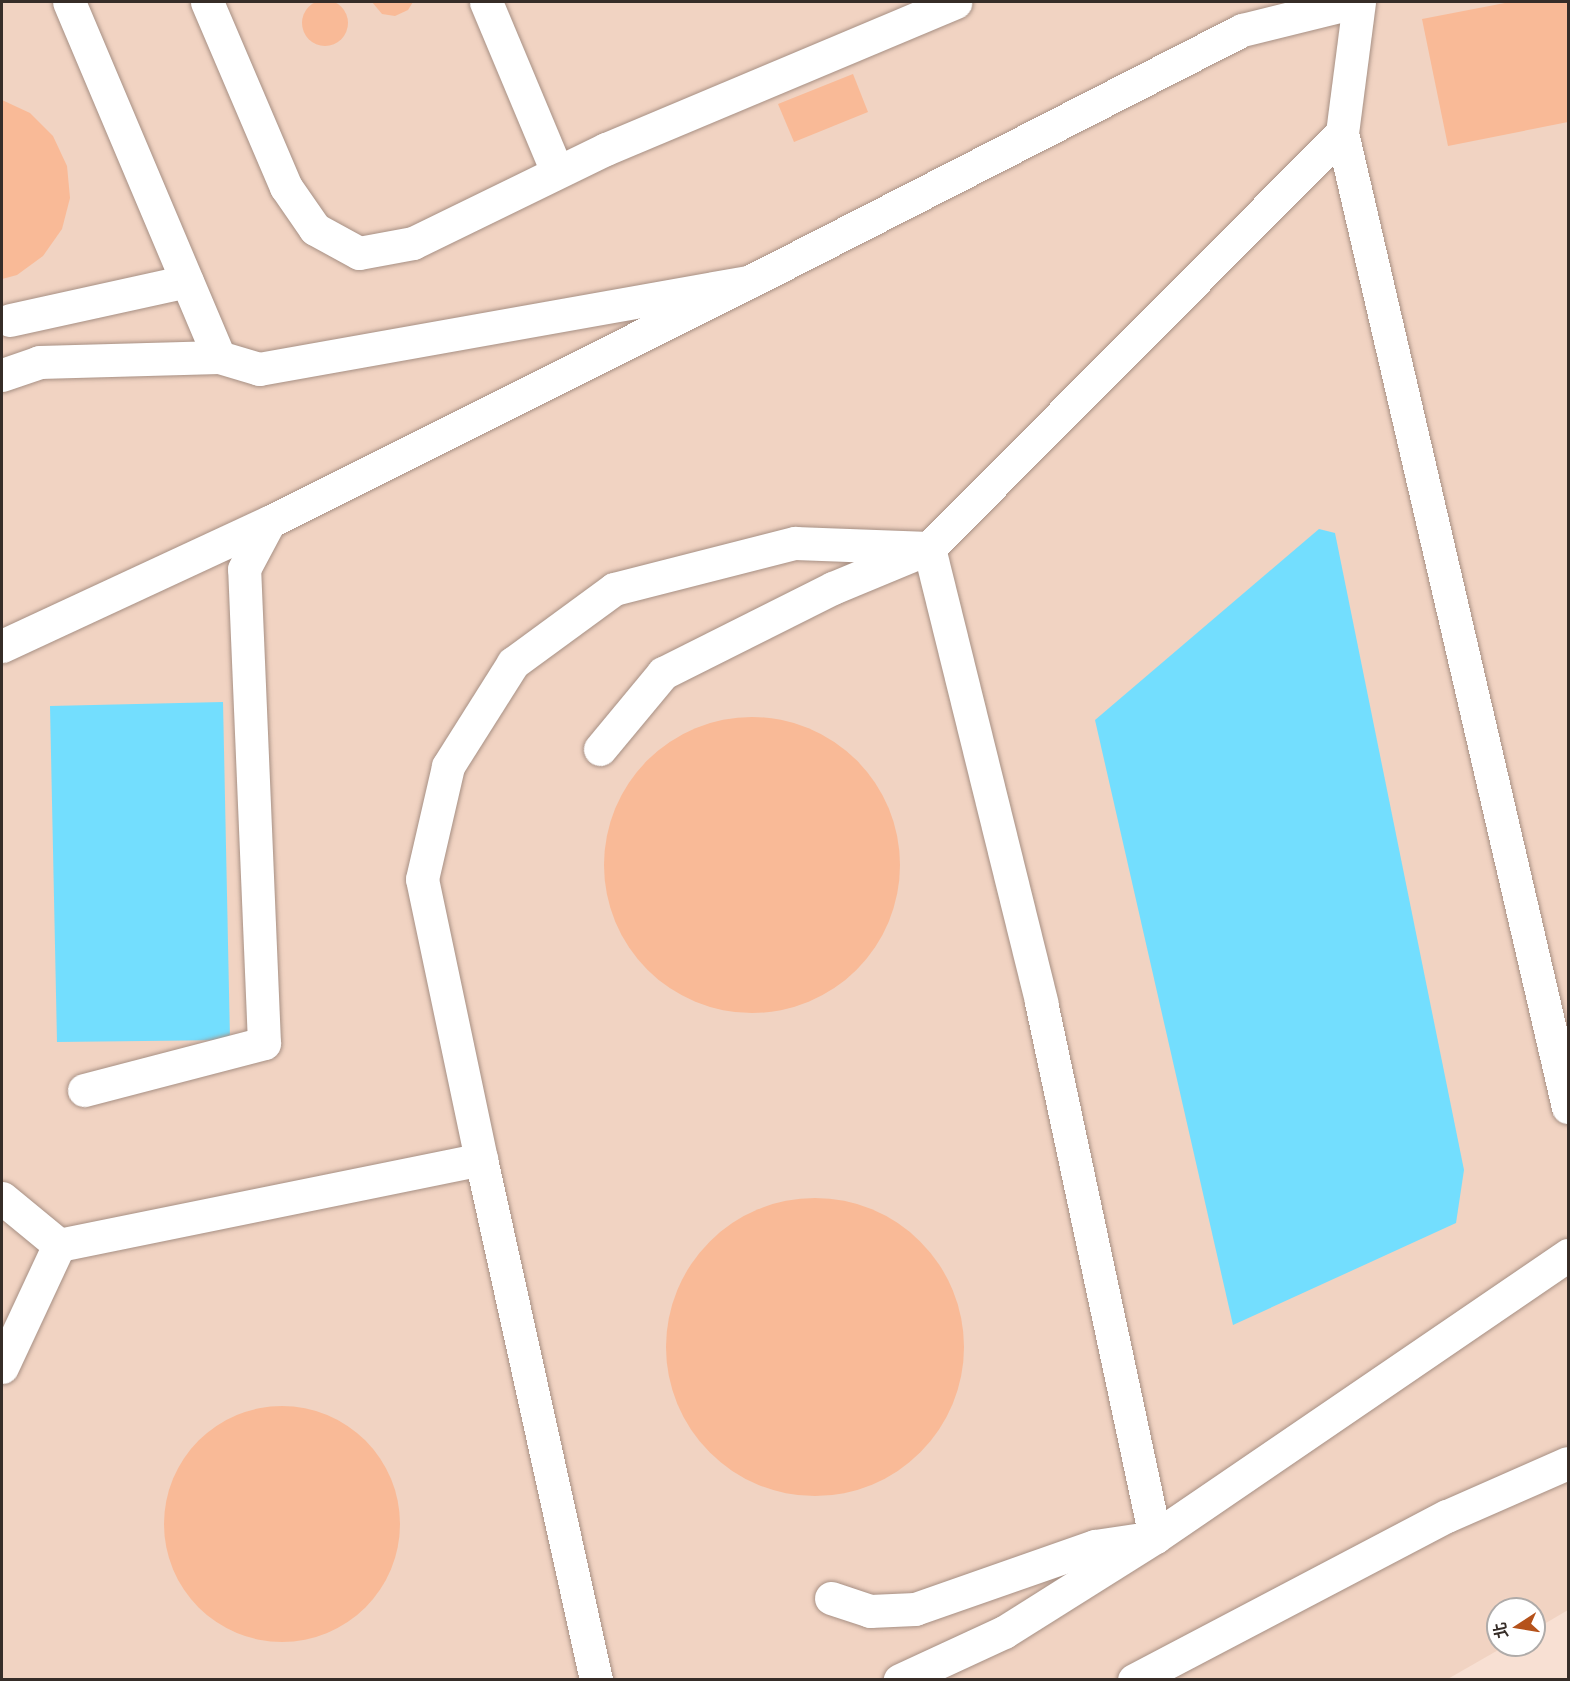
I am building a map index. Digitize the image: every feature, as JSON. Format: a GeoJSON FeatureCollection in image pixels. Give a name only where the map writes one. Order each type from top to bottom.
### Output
{"type":"FeatureCollection","features":[{"type":"Feature","properties":{"kind":"street"},"geometry":{"type":"LineString","coordinates":[[69,2],[219,357]]}},
{"type":"Feature","properties":{"kind":"street"},"geometry":{"type":"LineString","coordinates":[[207,2],[286,187],[315,230],[359,253],[413,243],[557,172],[955,2]]}},
{"type":"Feature","properties":{"kind":"street"},"geometry":{"type":"LineString","coordinates":[[486,2],[557,172]]}},
{"type":"Feature","properties":{"kind":"street"},"geometry":{"type":"LineString","coordinates":[[2,646],[269,522],[749,282],[1242,30],[1357,2],[1342,133],[1569,1107]]}},
{"type":"Feature","properties":{"kind":"street"},"geometry":{"type":"LineString","coordinates":[[600,749],[663,673],[822,592],[929,548],[1342,133]]}},
{"type":"Feature","properties":{"kind":"street"},"geometry":{"type":"LineString","coordinates":[[10,320],[187,281]]}},
{"type":"Feature","properties":{"kind":"street"},"geometry":{"type":"LineString","coordinates":[[2,375],[39,362],[219,357],[259,369],[749,282]]}},
{"type":"Feature","properties":{"kind":"street"},"geometry":{"type":"LineString","coordinates":[[84,1090],[264,1043],[244,569],[269,522]]}},
{"type":"Feature","properties":{"kind":"street"},"geometry":{"type":"LineString","coordinates":[[596,1680],[422,879],[448,766],[513,663],[614,589],[795,543],[929,548]]}},
{"type":"Feature","properties":{"kind":"street"},"geometry":{"type":"LineString","coordinates":[[929,548],[1041,1002],[1155,1537]]}},
{"type":"Feature","properties":{"kind":"street"},"geometry":{"type":"LineString","coordinates":[[59,1245],[481,1158]]}},
{"type":"Feature","properties":{"kind":"street"},"geometry":{"type":"LineString","coordinates":[[2,1198],[59,1245]]}},
{"type":"Feature","properties":{"kind":"street"},"geometry":{"type":"LineString","coordinates":[[2,1367],[59,1245]]}},
{"type":"Feature","properties":{"kind":"street"},"geometry":{"type":"LineString","coordinates":[[900,1680],[1004,1632],[1155,1537],[1569,1255]]}},
{"type":"Feature","properties":{"kind":"street"},"geometry":{"type":"LineString","coordinates":[[1134,1680],[1447,1516],[1569,1464]]}},
{"type":"Feature","properties":{"kind":"street"},"geometry":{"type":"LineString","coordinates":[[831,1598],[870,1611],[915,1609],[1095,1546],[1155,1537]]}},
{"type":"Feature","properties":{"kind":"shaded area"},"geometry":{"type":"Polygon","coordinates":[[[2,2],[1568,2],[1568,1610],[1546,1623],[1546,1597],[1486,1597],[1486,1657],[1446,1680],[2,1680],[2,2]]]}},
{"type":"Feature","properties":{"kind":"water"},"geometry":{"type":"Polygon","coordinates":[[[1319,529],[1335,533],[1464,1170],[1456,1223],[1233,1325],[1095,720],[1319,529]]]}},
{"type":"Feature","properties":{"kind":"water"},"geometry":{"type":"Polygon","coordinates":[[[223,702],[230,1040],[57,1042],[50,706],[223,702]]]}},
{"type":"Feature","properties":{"kind":"building"},"geometry":{"type":"Polygon","coordinates":[[[325,0],[341,7],[348,23],[341,39],[325,46],[309,39],[302,23],[309,7],[325,0]]]}},
{"type":"Feature","properties":{"kind":"building"},"geometry":{"type":"Polygon","coordinates":[[[372,2],[413,2],[408,10],[395,16],[382,14],[372,2]]]}},
{"type":"Feature","properties":{"kind":"building"},"geometry":{"type":"Polygon","coordinates":[[[1510,2],[1568,2],[1568,122],[1448,146],[1422,19],[1510,2]]]}},
{"type":"Feature","properties":{"kind":"building"},"geometry":{"type":"Polygon","coordinates":[[[853,74],[868,112],[794,142],[778,104],[853,74]]]}},
{"type":"Feature","properties":{"kind":"building"},"geometry":{"type":"Polygon","coordinates":[[[2,100],[30,113],[53,136],[67,166],[70,198],[62,229],[43,256],[17,275],[2,279],[2,100]]]}},
{"type":"Feature","properties":{"kind":"building"},"geometry":{"type":"Polygon","coordinates":[[[737,717],[767,717],[795,723],[822,734],[846,750],[867,771],[883,795],[894,822],[900,850],[900,880],[894,908],[883,935],[867,959],[846,980],[822,996],[795,1007],[767,1013],[737,1013],[709,1007],[682,996],[658,980],[637,959],[621,935],[610,908],[604,880],[604,850],[610,822],[621,795],[637,771],[658,750],[682,734],[709,723],[737,717]]]}},
{"type":"Feature","properties":{"kind":"building"},"geometry":{"type":"Polygon","coordinates":[[[815,1198],[844,1201],[872,1210],[898,1223],[920,1242],[939,1264],[952,1290],[961,1318],[964,1347],[961,1376],[952,1404],[939,1430],[920,1452],[898,1471],[872,1484],[844,1493],[815,1496],[786,1493],[758,1484],[732,1471],[710,1452],[691,1430],[678,1404],[669,1376],[666,1347],[669,1318],[678,1290],[691,1264],[710,1242],[732,1223],[758,1210],[786,1201],[815,1198]]]}},
{"type":"Feature","properties":{"kind":"building"},"geometry":{"type":"Polygon","coordinates":[[[282,1406],[327,1415],[357,1433],[373,1449],[386,1469],[395,1490],[400,1524],[391,1569],[373,1599],[357,1615],[337,1628],[316,1637],[282,1642],[237,1633],[207,1615],[191,1599],[178,1579],[169,1558],[164,1524],[173,1479],[191,1449],[207,1433],[227,1420],[248,1411],[282,1406]]]}}]}
